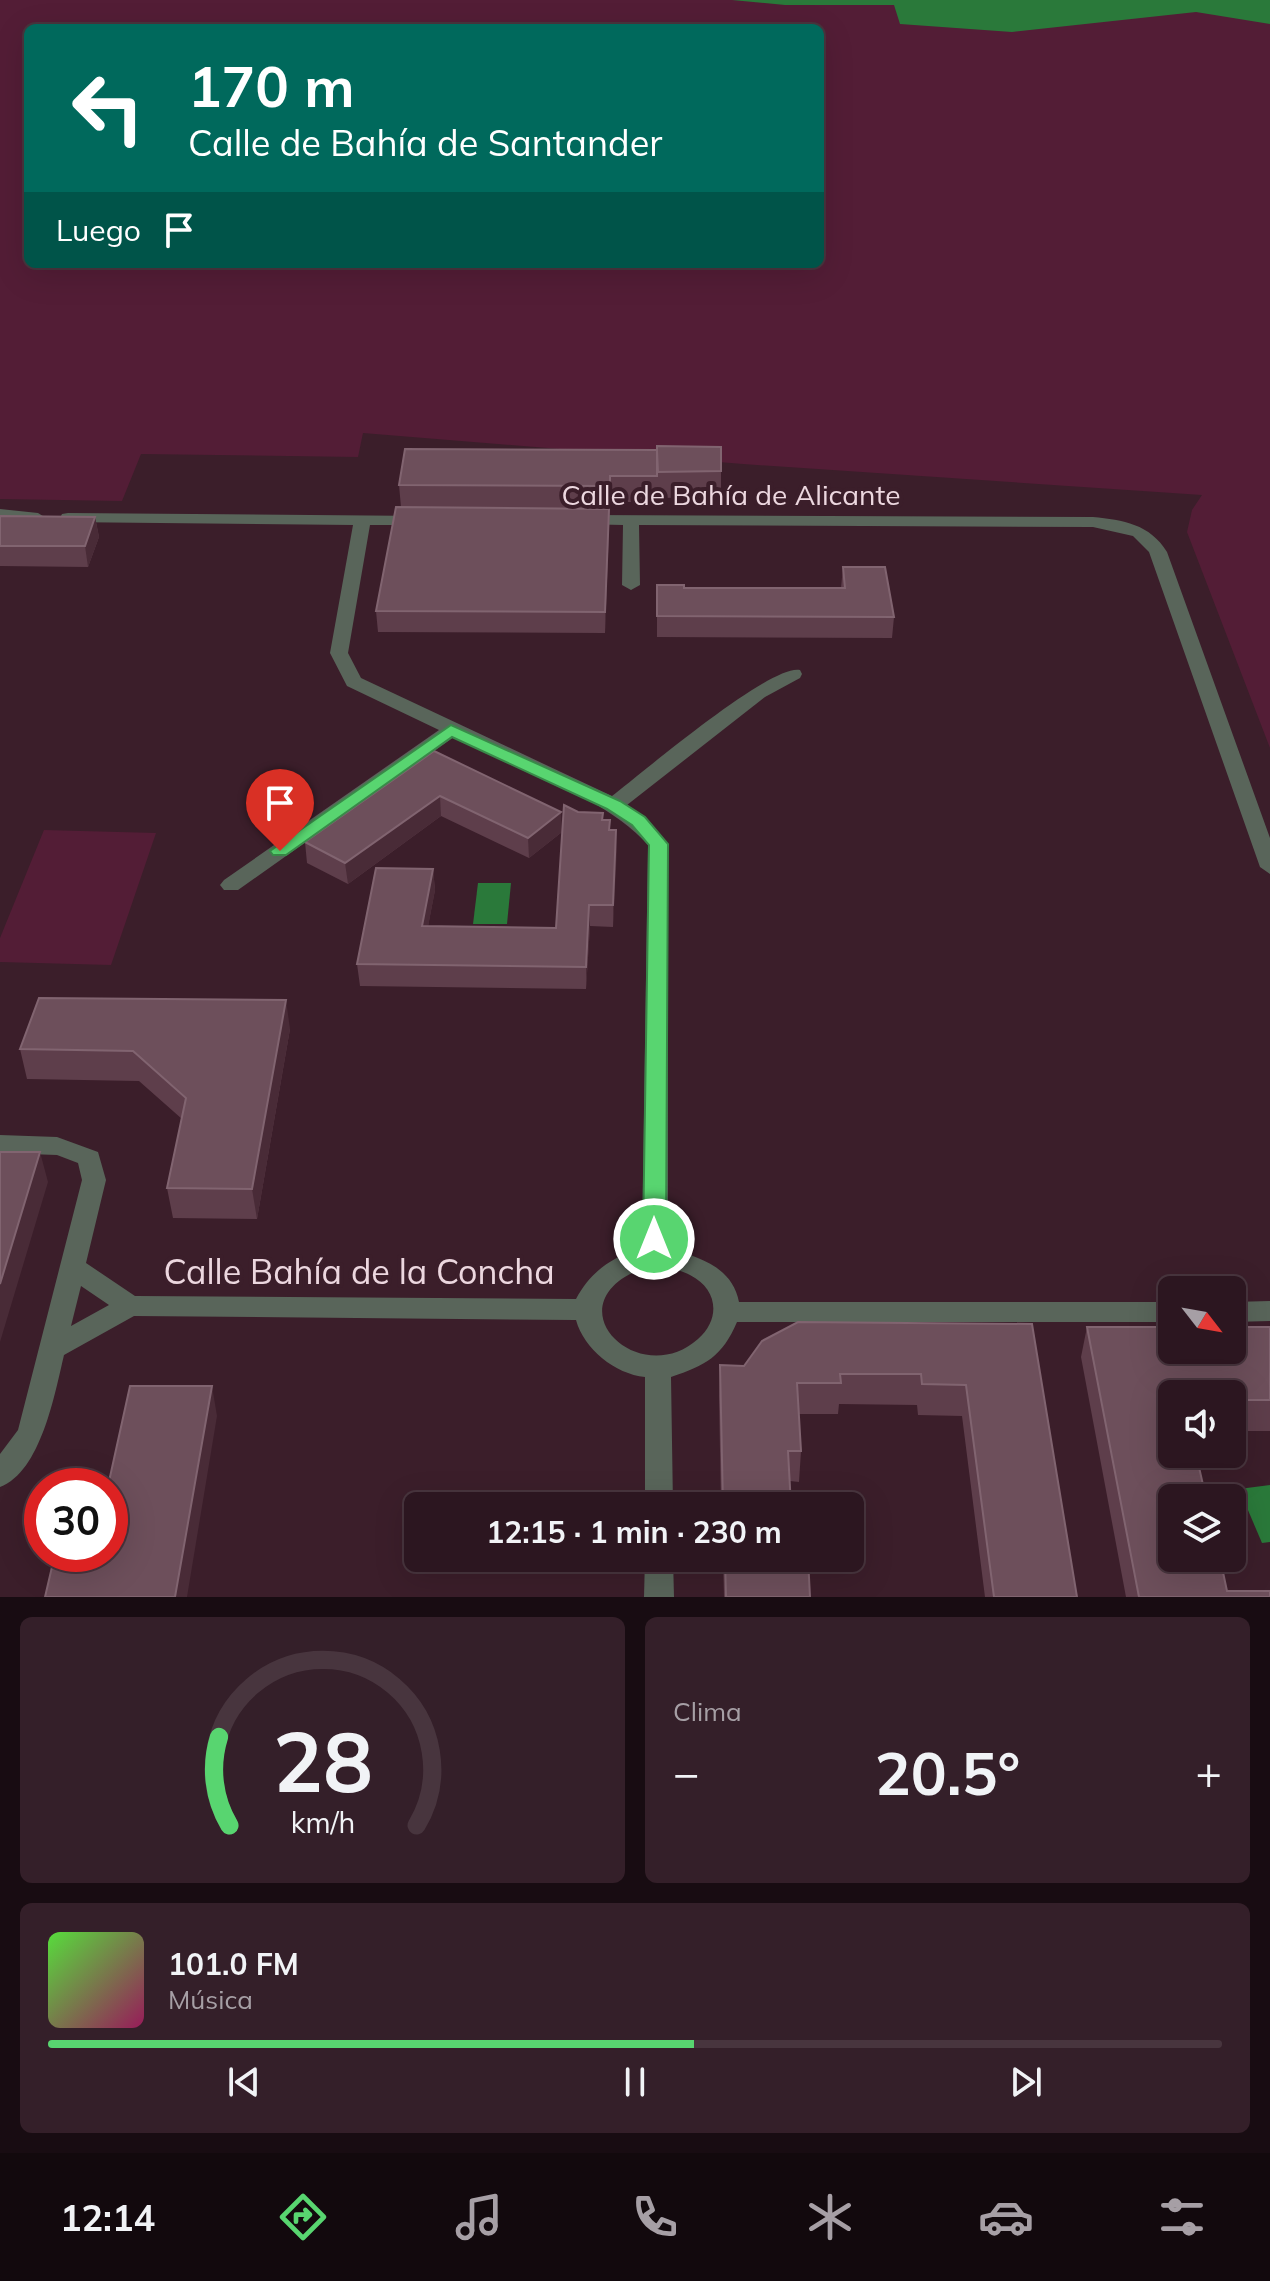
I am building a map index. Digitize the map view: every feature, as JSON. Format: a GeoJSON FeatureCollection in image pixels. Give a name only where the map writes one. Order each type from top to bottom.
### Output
{"type":"FeatureCollection","features":[{"type":"Feature","properties":{"kind":"street"},"geometry":{"type":"LineString","coordinates":[[0,514],[38,518]]}},
{"type":"Feature","properties":{"kind":"street"},"geometry":{"type":"LineString","coordinates":[[0,521],[38,518],[433,520]]}},
{"type":"Feature","properties":{"kind":"street"},"geometry":{"type":"LineString","coordinates":[[362,520],[339,653],[354,682],[614,805],[638,821],[658,844],[655,1254]]}},
{"type":"Feature","properties":{"kind":"street","name":"Calle de Bahía de Alicante"},"geometry":{"type":"LineString","coordinates":[[559,520],[1093,522],[1134,530],[1154,542],[1270,867]]}},
{"type":"Feature","properties":{"kind":"street"},"geometry":{"type":"LineString","coordinates":[[631,521],[631,585]]}},
{"type":"Feature","properties":{"kind":"street"},"geometry":{"type":"LineString","coordinates":[[614,805],[758,693],[793,674]]}},
{"type":"Feature","properties":{"kind":"street"},"geometry":{"type":"LineString","coordinates":[[231,885],[451,730]]}},
{"type":"Feature","properties":{"kind":"street"},"geometry":{"type":"LineString","coordinates":[[0,1144],[54,1144],[76,1149],[89,1158],[94,1180],[31,1434],[0,1475]]}},
{"type":"Feature","properties":{"kind":"street"},"geometry":{"type":"LineString","coordinates":[[655,1254],[679,1257],[699,1265],[714,1277],[724,1292],[730,1312],[725,1330],[711,1348],[690,1361],[658,1369],[620,1357],[603,1345],[593,1329],[588,1310],[602,1278],[618,1265],[655,1254]]}},
{"type":"Feature","properties":{"kind":"street","name":"Calle Bahía de la Concha"},"geometry":{"type":"LineString","coordinates":[[73,1267],[130,1306]]}},
{"type":"Feature","properties":{"kind":"street","name":"Calle Bahía de la Concha"},"geometry":{"type":"LineString","coordinates":[[52,1349],[130,1306],[588,1310]]}},
{"type":"Feature","properties":{"kind":"street"},"geometry":{"type":"LineString","coordinates":[[1246,1312],[1270,1311]]}},
{"type":"Feature","properties":{"kind":"street"},"geometry":{"type":"LineString","coordinates":[[730,1312],[1158,1312]]}},
{"type":"Feature","properties":{"kind":"street"},"geometry":{"type":"LineString","coordinates":[[658,1369],[659,1492]]}},
{"type":"Feature","properties":{"kind":"street"},"geometry":{"type":"LineString","coordinates":[[659,1572],[659,1597]]}},
{"type":"Feature","properties":{"kind":"shaded area"},"geometry":{"type":"Polygon","coordinates":[[[0,0],[1270,0],[1270,748],[1187,532],[1192,510],[1202,495],[743,464],[363,433],[358,457],[141,454],[122,501],[0,499],[0,0]]]}},
{"type":"Feature","properties":{"kind":"shaded area"},"geometry":{"type":"Polygon","coordinates":[[[732,0],[1270,0],[1270,24],[1196,12],[1012,32],[900,24],[894,5],[785,5],[732,0]]]}},
{"type":"Feature","properties":{"kind":"shaded area"},"geometry":{"type":"Polygon","coordinates":[[[44,830],[156,833],[111,965],[0,962],[0,938],[44,830]]]}},
{"type":"Feature","properties":{"kind":"shaded area"},"geometry":{"type":"Polygon","coordinates":[[[478,883],[511,883],[507,924],[473,924],[478,883]]]}},
{"type":"Feature","properties":{"kind":"shaded area"},"geometry":{"type":"Polygon","coordinates":[[[1270,1485],[1270,1542],[1262,1543],[1246,1505],[1246,1488],[1270,1485]]]}},
{"type":"Feature","properties":{"kind":"building"},"geometry":{"type":"Polygon","coordinates":[[[657,446],[721,447],[721,471],[658,472],[657,451],[657,476],[610,476],[610,486],[399,485],[405,449],[657,450],[657,446]]]}},
{"type":"Feature","properties":{"kind":"building"},"geometry":{"type":"Polygon","coordinates":[[[396,507],[609,509],[605,612],[376,611],[396,507]]]}},
{"type":"Feature","properties":{"kind":"building"},"geometry":{"type":"Polygon","coordinates":[[[0,516],[95,517],[85,546],[0,546],[0,516]]]}},
{"type":"Feature","properties":{"kind":"building"},"geometry":{"type":"Polygon","coordinates":[[[843,567],[885,567],[894,617],[657,616],[657,585],[684,585],[684,588],[845,588],[843,567]]]}},
{"type":"Feature","properties":{"kind":"building"},"geometry":{"type":"Polygon","coordinates":[[[434,751],[561,812],[528,838],[440,796],[345,863],[305,842],[434,751]]]}},
{"type":"Feature","properties":{"kind":"building"},"geometry":{"type":"Polygon","coordinates":[[[564,805],[578,812],[603,813],[602,820],[610,820],[609,830],[616,830],[613,905],[589,905],[586,967],[357,964],[376,868],[433,869],[422,926],[556,928],[564,805]]]}},
{"type":"Feature","properties":{"kind":"building"},"geometry":{"type":"Polygon","coordinates":[[[39,998],[286,1000],[252,1189],[167,1188],[186,1098],[133,1051],[20,1049],[39,998]]]}},
{"type":"Feature","properties":{"kind":"building"},"geometry":{"type":"Polygon","coordinates":[[[0,1152],[40,1152],[0,1284],[0,1152]]]}},
{"type":"Feature","properties":{"kind":"building"},"geometry":{"type":"Polygon","coordinates":[[[798,1322],[1032,1324],[1077,1597],[994,1597],[966,1385],[922,1384],[921,1374],[840,1374],[841,1383],[797,1383],[801,1451],[788,1451],[790,1492],[723,1492],[720,1365],[744,1366],[762,1341],[798,1322]]]}},
{"type":"Feature","properties":{"kind":"building"},"geometry":{"type":"Polygon","coordinates":[[[1087,1327],[1158,1327],[1158,1364],[1246,1364],[1246,1327],[1270,1327],[1270,1400],[1246,1400],[1246,1380],[1158,1380],[1158,1468],[1199,1468],[1203,1484],[1158,1484],[1158,1572],[1223,1572],[1227,1591],[1270,1591],[1270,1597],[1139,1597],[1087,1327]]]}},
{"type":"Feature","properties":{"kind":"building"},"geometry":{"type":"Polygon","coordinates":[[[130,1386],[212,1386],[175,1597],[45,1597],[51,1572],[128,1572],[128,1468],[112,1468],[130,1386]]]}},
{"type":"Feature","properties":{"kind":"building"},"geometry":{"type":"Polygon","coordinates":[[[725,1572],[809,1572],[810,1597],[726,1597],[725,1572]]]}},
{"type":"Feature","properties":{"kind":"route"},"geometry":{"type":"LineString","coordinates":[[280,851],[451,730],[614,805],[638,821],[658,844],[654,1239]]}}]}
